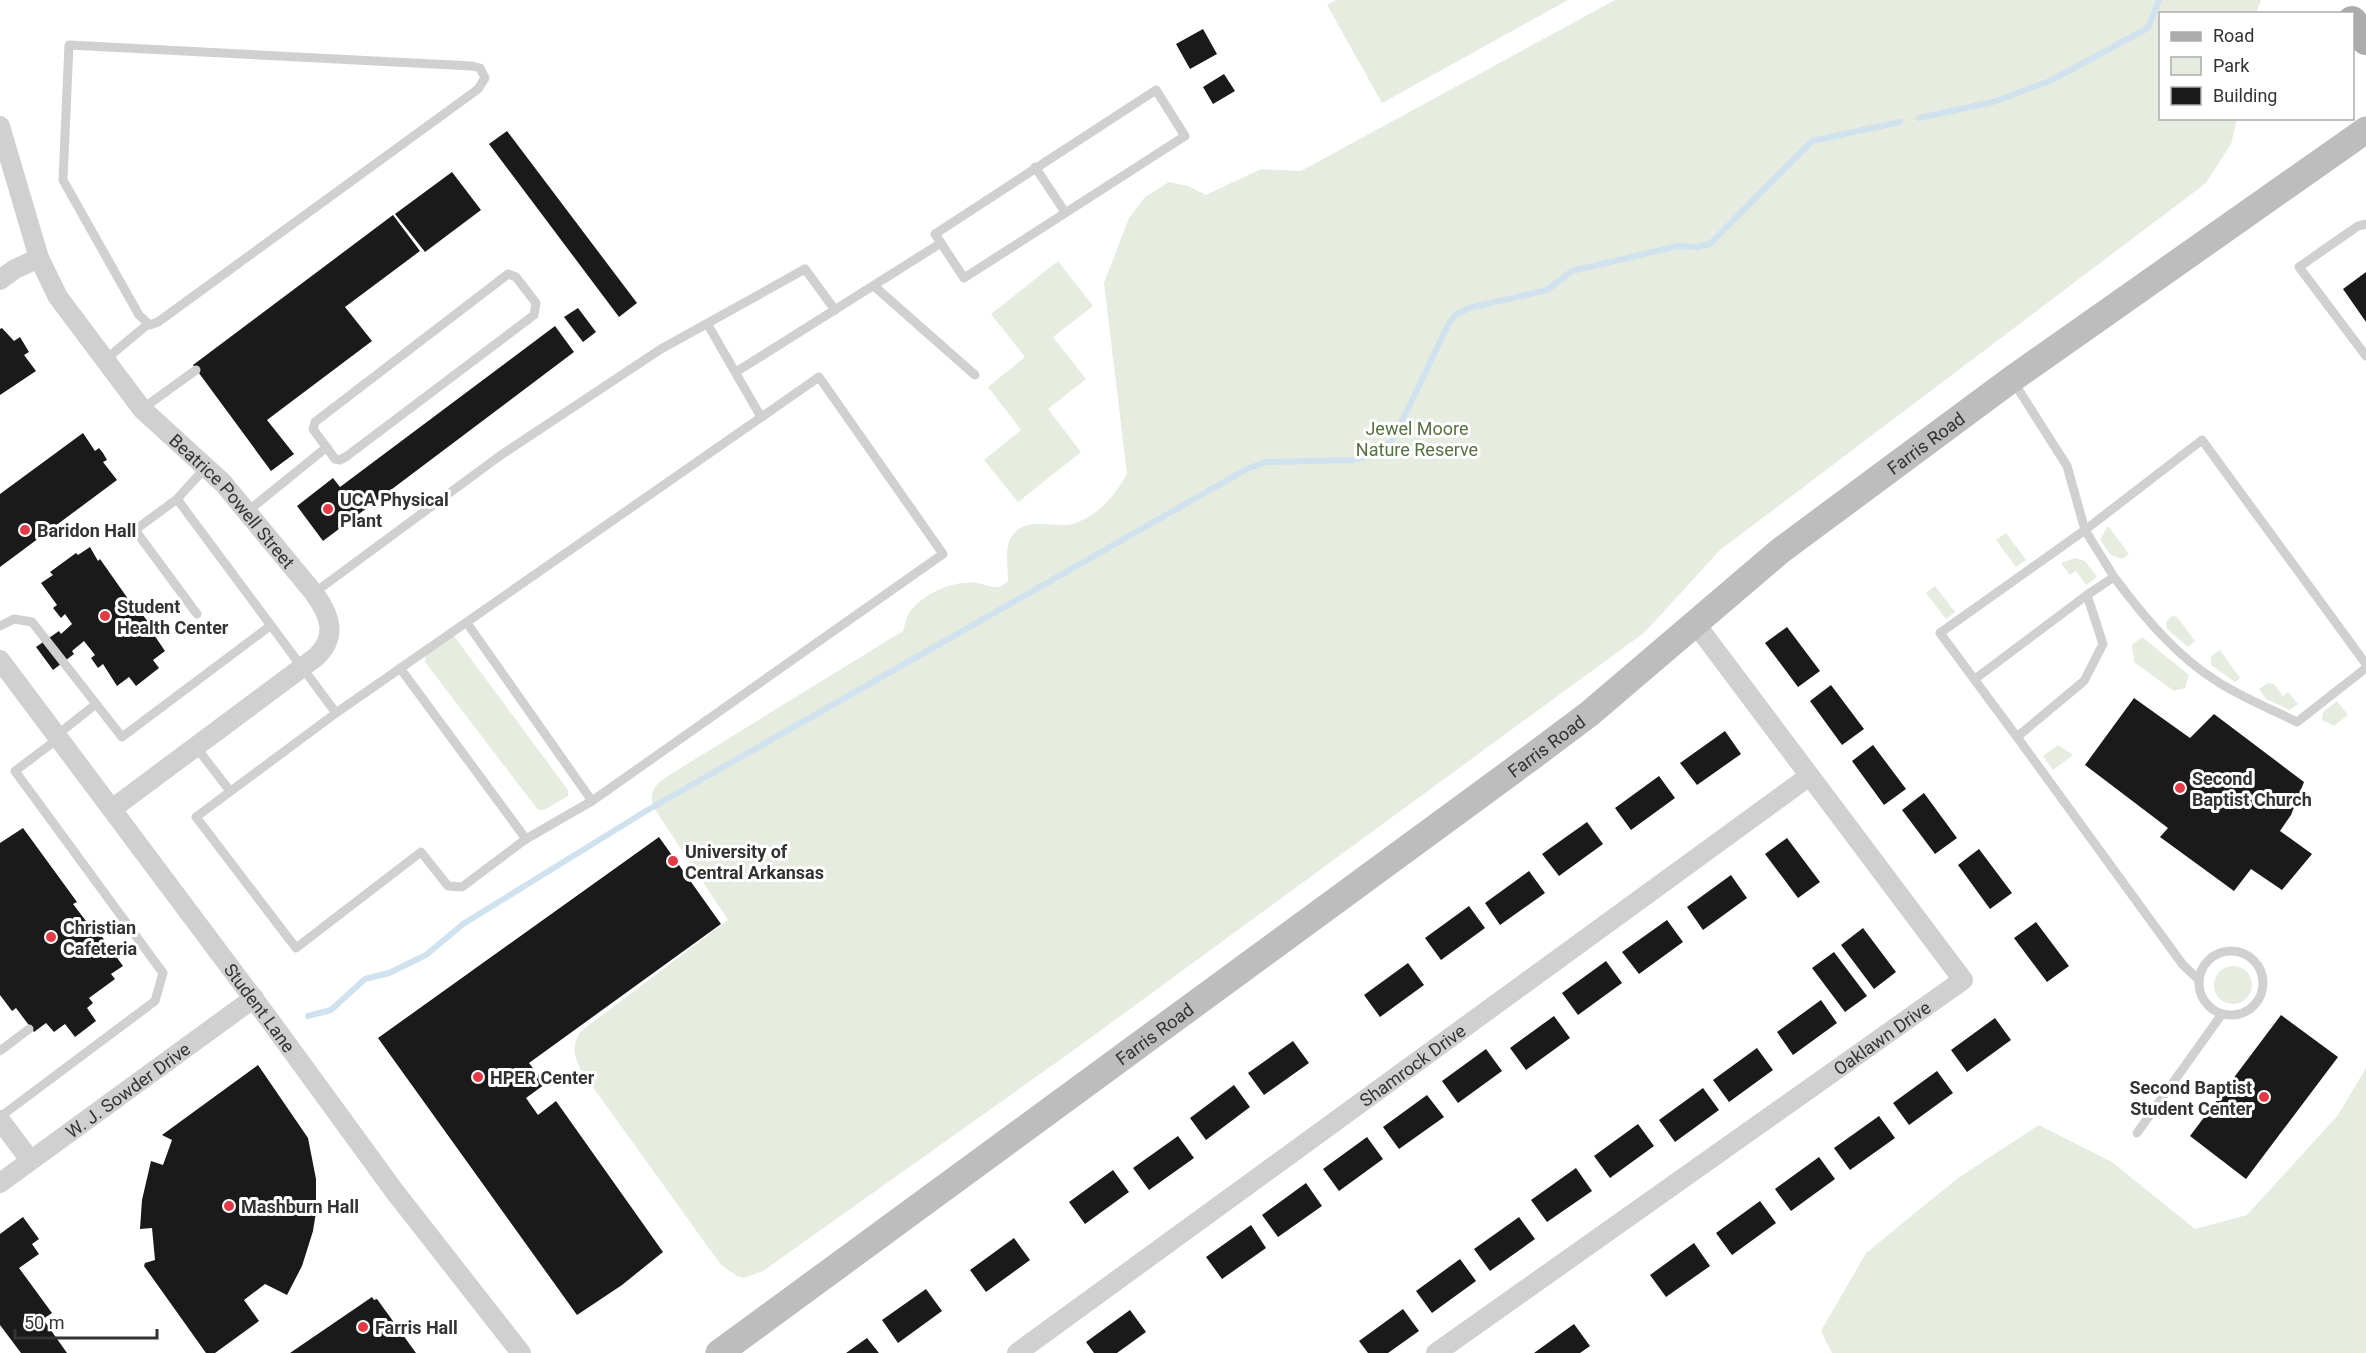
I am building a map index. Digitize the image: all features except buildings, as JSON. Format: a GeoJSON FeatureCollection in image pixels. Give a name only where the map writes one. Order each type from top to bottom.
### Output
{"type":"FeatureCollection","features":[{"type":"Feature","properties":{"kind":"main road"},"geometry":{"type":"LineString","coordinates":[[2361,0],[2366,6]]}},
{"type":"Feature","properties":{"kind":"main road"},"geometry":{"type":"LineString","coordinates":[[2354,24],[2366,40]]}},
{"type":"Feature","properties":{"kind":"street","name":"Beatrice Powell Street"},"geometry":{"type":"LineString","coordinates":[[0,126],[39,258],[58,297],[142,410],[206,467],[248,511],[314,593],[328,616],[330,633],[324,649],[302,668],[112,809]]}},
{"type":"Feature","properties":{"kind":"street","name":"Farris Road"},"geometry":{"type":"LineString","coordinates":[[719,1353],[1533,756],[1588,714],[1780,551],[2012,379],[2366,130]]}},
{"type":"Feature","properties":{"kind":"street"},"geometry":{"type":"LineString","coordinates":[[0,280],[15,269],[39,258]]}},
{"type":"Feature","properties":{"kind":"street","name":"Oaklawn Drive"},"geometry":{"type":"LineString","coordinates":[[1436,1353],[1963,980],[1808,777],[1695,623]]}},
{"type":"Feature","properties":{"kind":"street","name":"Student Lane"},"geometry":{"type":"LineString","coordinates":[[0,660],[254,998],[395,1192],[521,1353]]}},
{"type":"Feature","properties":{"kind":"street","name":"Shamrock Drive"},"geometry":{"type":"LineString","coordinates":[[1017,1353],[1808,777]]}},
{"type":"Feature","properties":{"kind":"street","name":"W. J. Sowder Drive"},"geometry":{"type":"LineString","coordinates":[[0,1184],[254,998]]}},
{"type":"Feature","properties":{"kind":"street"},"geometry":{"type":"LineString","coordinates":[[0,1118],[30,1160]]}},
{"type":"Feature","properties":{"kind":"lane"},"geometry":{"type":"LineString","coordinates":[[105,360],[148,324],[158,322],[470,95],[483,82],[484,72],[472,66],[69,45],[63,180],[128,296],[148,324]]}},
{"type":"Feature","properties":{"kind":"lane"},"geometry":{"type":"LineString","coordinates":[[1156,90],[1185,136],[1065,212],[964,278],[935,234],[1156,90]]}},
{"type":"Feature","properties":{"kind":"lane"},"geometry":{"type":"LineString","coordinates":[[1035,167],[1065,212]]}},
{"type":"Feature","properties":{"kind":"lane"},"geometry":{"type":"LineString","coordinates":[[2366,224],[2358,226],[2299,267],[2366,356]]}},
{"type":"Feature","properties":{"kind":"lane"},"geometry":{"type":"LineString","coordinates":[[736,372],[941,243]]}},
{"type":"Feature","properties":{"kind":"lane"},"geometry":{"type":"LineString","coordinates":[[314,593],[501,455],[661,349],[708,325],[805,269],[835,310]]}},
{"type":"Feature","properties":{"kind":"lane"},"geometry":{"type":"LineString","coordinates":[[508,274],[516,277],[536,303],[536,312],[530,319],[345,458],[337,460],[327,447],[313,429],[313,424],[317,420],[501,279],[508,274]]}},
{"type":"Feature","properties":{"kind":"lane"},"geometry":{"type":"LineString","coordinates":[[874,286],[975,375]]}},
{"type":"Feature","properties":{"kind":"lane"},"geometry":{"type":"LineString","coordinates":[[708,325],[761,417]]}},
{"type":"Feature","properties":{"kind":"lane"},"geometry":{"type":"LineString","coordinates":[[142,410],[196,370]]}},
{"type":"Feature","properties":{"kind":"lane"},"geometry":{"type":"LineString","coordinates":[[819,377],[943,554],[592,801],[526,839],[457,888],[448,886],[422,852],[296,948],[196,817],[336,713],[761,417],[819,377]]}},
{"type":"Feature","properties":{"kind":"lane"},"geometry":{"type":"LineString","coordinates":[[2012,379],[2067,466],[2085,530],[2114,578],[2148,622],[2190,662],[2217,682],[2297,722],[2366,666],[2202,440],[2085,530],[1940,633],[2183,964],[2199,980]]}},
{"type":"Feature","properties":{"kind":"lane"},"geometry":{"type":"LineString","coordinates":[[248,511],[327,447]]}},
{"type":"Feature","properties":{"kind":"lane"},"geometry":{"type":"LineString","coordinates":[[197,614],[135,530],[177,499],[206,467]]}},
{"type":"Feature","properties":{"kind":"lane"},"geometry":{"type":"LineString","coordinates":[[177,499],[336,713]]}},
{"type":"Feature","properties":{"kind":"lane"},"geometry":{"type":"LineString","coordinates":[[1975,680],[2087,595],[2114,578]]}},
{"type":"Feature","properties":{"kind":"lane"},"geometry":{"type":"LineString","coordinates":[[2017,737],[2084,681],[2103,644],[2087,595]]}},
{"type":"Feature","properties":{"kind":"lane"},"geometry":{"type":"LineString","coordinates":[[0,626],[14,619],[32,622],[122,737],[270,627]]}},
{"type":"Feature","properties":{"kind":"lane"},"geometry":{"type":"LineString","coordinates":[[467,623],[592,801]]}},
{"type":"Feature","properties":{"kind":"lane"},"geometry":{"type":"LineString","coordinates":[[400,668],[526,839]]}},
{"type":"Feature","properties":{"kind":"lane"},"geometry":{"type":"LineString","coordinates":[[0,1118],[155,1001],[163,973],[15,771],[96,704]]}},
{"type":"Feature","properties":{"kind":"lane"},"geometry":{"type":"LineString","coordinates":[[196,747],[230,791]]}},
{"type":"Feature","properties":{"kind":"lane"},"geometry":{"type":"LineString","coordinates":[[2221,952],[2243,953],[2259,967],[2263,987],[2255,1005],[2237,1015],[2222,1014],[2208,1006],[2202,997],[2199,980],[2204,965],[2221,952]]}},
{"type":"Feature","properties":{"kind":"lane"},"geometry":{"type":"LineString","coordinates":[[2137,1133],[2222,1014]]}},
{"type":"Feature","properties":{"kind":"lane"},"geometry":{"type":"LineString","coordinates":[[0,1051],[29,1029]]}},
{"type":"Feature","properties":{"kind":"green space"},"geometry":{"type":"Polygon","coordinates":[[[1336,0],[1568,0],[1382,103],[1327,5],[1336,0]]]}},
{"type":"Feature","properties":{"kind":"green space","name":"Jewel Moore Nature Reserve"},"geometry":{"type":"Polygon","coordinates":[[[1615,0],[2261,0],[2256,12],[2159,12],[2159,120],[2237,120],[2231,144],[2206,183],[1720,550],[1645,632],[1078,1047],[763,1271],[744,1278],[737,1276],[721,1265],[582,1072],[575,1052],[575,1042],[580,1032],[728,920],[654,808],[652,794],[654,789],[668,776],[903,631],[909,613],[930,594],[958,584],[977,583],[997,587],[1004,584],[1008,581],[1008,543],[1024,526],[1078,522],[1101,508],[1113,496],[1127,474],[1104,283],[1129,218],[1145,197],[1169,182],[1188,186],[1206,195],[1261,169],[1301,171],[1615,0]]]}},
{"type":"Feature","properties":{"kind":"green space"},"geometry":{"type":"Polygon","coordinates":[[[1058,261],[1093,306],[1053,337],[1086,379],[1048,409],[1081,452],[1018,502],[984,460],[1021,430],[988,387],[1025,357],[991,314],[1058,261]]]}},
{"type":"Feature","properties":{"kind":"green space"},"geometry":{"type":"Polygon","coordinates":[[[2108,526],[2129,554],[2122,559],[2111,555],[2100,540],[2108,526]]]}},
{"type":"Feature","properties":{"kind":"green space"},"geometry":{"type":"Polygon","coordinates":[[[2006,533],[2026,560],[2016,567],[1996,540],[2006,533]]]}},
{"type":"Feature","properties":{"kind":"green space"},"geometry":{"type":"Polygon","coordinates":[[[2075,558],[2085,561],[2097,577],[2086,585],[2076,571],[2070,575],[2061,563],[2075,558]]]}},
{"type":"Feature","properties":{"kind":"green space"},"geometry":{"type":"Polygon","coordinates":[[[1935,586],[1955,612],[1946,619],[1926,593],[1935,586]]]}},
{"type":"Feature","properties":{"kind":"green space"},"geometry":{"type":"Polygon","coordinates":[[[2172,616],[2177,617],[2195,641],[2188,647],[2167,629],[2166,622],[2172,616]]]}},
{"type":"Feature","properties":{"kind":"green space"},"geometry":{"type":"Polygon","coordinates":[[[454,636],[568,790],[568,796],[544,810],[538,810],[425,662],[426,655],[454,636]]]}},
{"type":"Feature","properties":{"kind":"green space"},"geometry":{"type":"Polygon","coordinates":[[[2142,637],[2189,675],[2185,688],[2174,691],[2134,662],[2132,645],[2142,637]]]}},
{"type":"Feature","properties":{"kind":"green space"},"geometry":{"type":"Polygon","coordinates":[[[2220,650],[2240,678],[2235,682],[2211,665],[2211,656],[2220,650]]]}},
{"type":"Feature","properties":{"kind":"green space"},"geometry":{"type":"Polygon","coordinates":[[[2268,683],[2274,684],[2283,696],[2288,692],[2298,704],[2290,710],[2266,699],[2259,689],[2268,683]]]}},
{"type":"Feature","properties":{"kind":"green space"},"geometry":{"type":"Polygon","coordinates":[[[2337,701],[2348,715],[2334,726],[2322,720],[2323,712],[2337,701]]]}},
{"type":"Feature","properties":{"kind":"green space"},"geometry":{"type":"Polygon","coordinates":[[[2058,745],[2073,755],[2053,770],[2043,756],[2058,745]]]}},
{"type":"Feature","properties":{"kind":"green space"},"geometry":{"type":"Polygon","coordinates":[[[2233,966],[2240,967],[2246,972],[2251,978],[2251,992],[2246,998],[2240,1003],[2233,1004],[2226,1003],[2220,998],[2215,992],[2214,985],[2215,978],[2220,972],[2226,967],[2233,966]]]}},
{"type":"Feature","properties":{"kind":"green space"},"geometry":{"type":"Polygon","coordinates":[[[2366,1068],[2366,1353],[1832,1353],[1821,1331],[1866,1253],[1958,1178],[2039,1125],[2112,1162],[2195,1229],[2247,1215],[2338,1115],[2366,1068]]]}},
{"type":"Feature","properties":{"kind":"waterway"},"geometry":{"type":"LineString","coordinates":[[1919,118],[1993,102],[2050,81],[2148,28],[2159,0]]}},
{"type":"Feature","properties":{"kind":"waterway"},"geometry":{"type":"LineString","coordinates":[[308,1016],[331,1010],[365,979],[389,973],[426,955],[463,924],[646,811],[1247,469],[1266,462],[1353,460],[1376,454],[1394,438],[1448,325],[1456,314],[1469,308],[1547,290],[1572,271],[1678,246],[1697,247],[1710,244],[1812,141],[1900,122]]}},
{"type":"Feature","properties":{"kind":"place","name":"UCA Physical Plant"},"geometry":{"type":"Point","coordinates":[328,509]}},
{"type":"Feature","properties":{"kind":"place","name":"Baridon Hall"},"geometry":{"type":"Point","coordinates":[25,530]}},
{"type":"Feature","properties":{"kind":"place","name":"Student Health Center"},"geometry":{"type":"Point","coordinates":[105,616]}},
{"type":"Feature","properties":{"kind":"place","name":"Second Baptist Church"},"geometry":{"type":"Point","coordinates":[2180,788]}},
{"type":"Feature","properties":{"kind":"place","name":"University of Central Arkansas"},"geometry":{"type":"Point","coordinates":[673,861]}},
{"type":"Feature","properties":{"kind":"place","name":"Christian Cafeteria"},"geometry":{"type":"Point","coordinates":[51,937]}},
{"type":"Feature","properties":{"kind":"place","name":"HPER Center"},"geometry":{"type":"Point","coordinates":[478,1077]}},
{"type":"Feature","properties":{"kind":"place","name":"Second Baptist Student Center"},"geometry":{"type":"Point","coordinates":[2264,1097]}},
{"type":"Feature","properties":{"kind":"place","name":"Mashburn Hall"},"geometry":{"type":"Point","coordinates":[229,1206]}},
{"type":"Feature","properties":{"kind":"place","name":"Farris Hall"},"geometry":{"type":"Point","coordinates":[363,1327]}}]}
